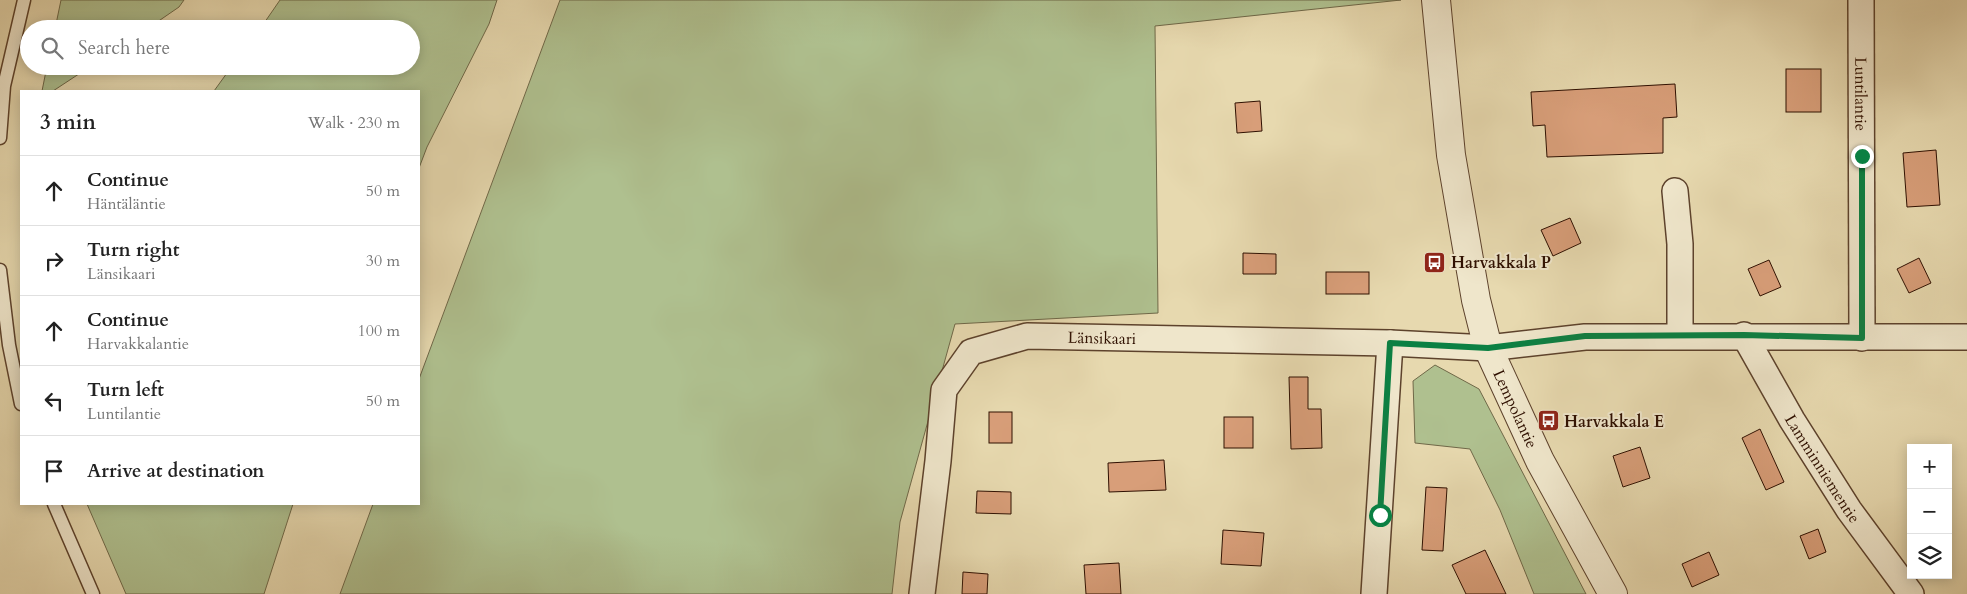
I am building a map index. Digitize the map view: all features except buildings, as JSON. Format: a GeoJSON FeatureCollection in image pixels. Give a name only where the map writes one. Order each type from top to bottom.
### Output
{"type":"FeatureCollection","features":[{"type":"Feature","properties":{"kind":"street","name":"Lempolantie"},"geometry":{"type":"LineString","coordinates":[[1436,0],[1451,155],[1476,300],[1488,348],[1540,461],[1614,594]]}},
{"type":"Feature","properties":{"kind":"street","name":"Luntilantie"},"geometry":{"type":"LineString","coordinates":[[1861,0],[1862,338]]}},
{"type":"Feature","properties":{"kind":"street"},"geometry":{"type":"LineString","coordinates":[[1675,191],[1680,244],[1680,336]]}},
{"type":"Feature","properties":{"kind":"street","name":"Lamminniementie"},"geometry":{"type":"LineString","coordinates":[[1744,335],[1792,420],[1849,510],[1911,594]]}},
{"type":"Feature","properties":{"kind":"street","name":"Länsikaari"},"geometry":{"type":"LineString","coordinates":[[922,594],[938,461],[944,390],[971,352],[1027,336],[1390,343],[1488,348],[1585,336],[1967,337]]}},
{"type":"Feature","properties":{"kind":"street"},"geometry":{"type":"LineString","coordinates":[[1374,594],[1390,343]]}},
{"type":"Feature","properties":{"kind":"lane"},"geometry":{"type":"LineString","coordinates":[[0,138],[4,86],[24,0]]}},
{"type":"Feature","properties":{"kind":"lane"},"geometry":{"type":"LineString","coordinates":[[0,270],[9,345],[20,399]]}},
{"type":"Feature","properties":{"kind":"lane"},"geometry":{"type":"LineString","coordinates":[[54,505],[93,594]]}},
{"type":"Feature","properties":{"kind":"green space"},"geometry":{"type":"Polygon","coordinates":[[[61,0],[184,0],[179,7],[160,20],[57,20],[61,0]]]}},
{"type":"Feature","properties":{"kind":"green space"},"geometry":{"type":"Polygon","coordinates":[[[280,0],[497,0],[489,24],[427,147],[420,165],[420,90],[215,90],[226,75],[420,75],[420,20],[266,20],[280,0]]]}},
{"type":"Feature","properties":{"kind":"green space"},"geometry":{"type":"Polygon","coordinates":[[[560,0],[1401,0],[1155,26],[1158,313],[955,324],[900,522],[892,594],[340,594],[373,505],[420,505],[420,376],[560,0]]]}},
{"type":"Feature","properties":{"kind":"green space"},"geometry":{"type":"Polygon","coordinates":[[[45,75],[77,75],[55,90],[42,90],[45,75]]]}},
{"type":"Feature","properties":{"kind":"green space"},"geometry":{"type":"Polygon","coordinates":[[[1435,365],[1479,389],[1586,594],[1534,594],[1500,510],[1470,449],[1415,443],[1413,381],[1435,365]]]}},
{"type":"Feature","properties":{"kind":"green space"},"geometry":{"type":"Polygon","coordinates":[[[87,505],[293,505],[264,594],[126,594],[87,505]]]}},
{"type":"Feature","properties":{"kind":"place","name":"Harvakkala P"},"geometry":{"type":"Point","coordinates":[1435,262]}},
{"type":"Feature","properties":{"kind":"place","name":"Harvakkala E"},"geometry":{"type":"Point","coordinates":[1548,421]}},
{"type":"Feature","properties":{"kind":"route"},"geometry":{"type":"LineString","coordinates":[[1380,515],[1390,343],[1488,348],[1585,336],[1744,335],[1862,338],[1862,156]]}}]}
